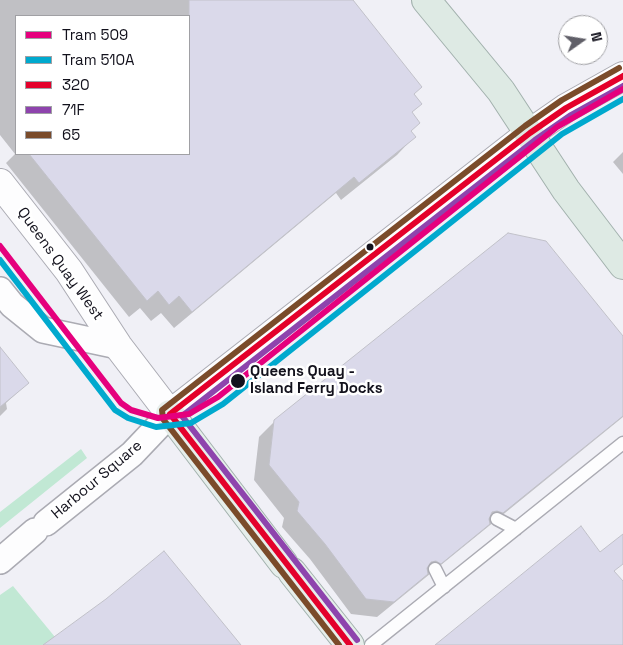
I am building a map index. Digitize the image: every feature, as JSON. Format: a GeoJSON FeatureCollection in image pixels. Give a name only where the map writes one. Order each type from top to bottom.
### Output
{"type":"FeatureCollection","features":[{"type":"Feature","properties":{"kind":"highway"},"geometry":{"type":"LineString","coordinates":[[426,0],[501,91],[566,190],[623,265]]}},
{"type":"Feature","properties":{"kind":"main road"},"geometry":{"type":"LineString","coordinates":[[170,414],[530,133],[566,108],[623,76]]}},
{"type":"Feature","properties":{"kind":"main road","name":"Queens Quay West"},"geometry":{"type":"LineString","coordinates":[[0,183],[69,271],[118,346],[288,568],[350,645]]}},
{"type":"Feature","properties":{"kind":"street","name":"Queens Quay West"},"geometry":{"type":"LineString","coordinates":[[0,290],[18,311],[43,330],[118,346]]}},
{"type":"Feature","properties":{"kind":"street","name":"Harbour Square"},"geometry":{"type":"LineString","coordinates":[[0,561],[132,454],[170,414]]}},
{"type":"Feature","properties":{"kind":"lane"},"geometry":{"type":"LineString","coordinates":[[371,645],[623,443]]}},
{"type":"Feature","properties":{"kind":"lane"},"geometry":{"type":"LineString","coordinates":[[497,518],[516,530]]}},
{"type":"Feature","properties":{"kind":"lane"},"geometry":{"type":"LineString","coordinates":[[435,569],[444,587]]}},
{"type":"Feature","properties":{"kind":"green space"},"geometry":{"type":"Polygon","coordinates":[[[81,449],[87,458],[0,528],[0,512],[81,449]]]}},
{"type":"Feature","properties":{"kind":"green space"},"geometry":{"type":"Polygon","coordinates":[[[13,586],[55,637],[54,645],[0,645],[0,595],[13,586]]]}},
{"type":"Feature","properties":{"kind":"building"},"geometry":{"type":"Polygon","coordinates":[[[189,0],[353,0],[422,87],[414,94],[422,104],[412,112],[420,123],[411,131],[416,137],[359,183],[354,177],[192,312],[179,296],[169,305],[158,291],[147,301],[30,155],[190,155],[189,0]]]}},
{"type":"Feature","properties":{"kind":"building"},"geometry":{"type":"Polygon","coordinates":[[[508,233],[546,241],[623,336],[623,416],[503,513],[492,512],[489,519],[490,524],[441,564],[436,561],[431,562],[427,568],[428,574],[394,602],[366,599],[325,544],[297,511],[299,502],[269,465],[274,420],[508,233]]]}},
{"type":"Feature","properties":{"kind":"building"},"geometry":{"type":"Polygon","coordinates":[[[0,347],[29,383],[0,407],[0,347]]]}},
{"type":"Feature","properties":{"kind":"building"},"geometry":{"type":"Polygon","coordinates":[[[581,526],[600,552],[623,534],[623,564],[614,571],[623,581],[623,645],[435,645],[581,526]]]}},
{"type":"Feature","properties":{"kind":"building"},"geometry":{"type":"Polygon","coordinates":[[[164,551],[241,645],[43,645],[106,599],[164,551]]]}},
{"type":"Feature","properties":{"kind":"tram line","name":"509"},"geometry":{"type":"LineString","coordinates":[[0,246],[121,403],[131,410],[158,418],[189,414],[218,397],[557,127],[623,89]]}},
{"type":"Feature","properties":{"kind":"tram line","name":"510A"},"geometry":{"type":"LineString","coordinates":[[0,260],[115,410],[128,418],[156,427],[191,423],[223,404],[562,134],[623,99]]}},
{"type":"Feature","properties":{"kind":"transit line","name":"65"},"geometry":{"type":"LineString","coordinates":[[339,645],[163,419],[162,410],[525,126],[562,100],[619,68]]}},
{"type":"Feature","properties":{"kind":"transit line","name":"320"},"geometry":{"type":"LineString","coordinates":[[350,645],[170,414],[530,133],[566,108],[623,76]]}},
{"type":"Feature","properties":{"kind":"transit line","name":"71F"},"geometry":{"type":"LineString","coordinates":[[357,640],[182,416],[535,140],[571,115],[623,86]]}},
{"type":"Feature","properties":{"kind":"place","name":"Queens Quay - Island Ferry Docks"},"geometry":{"type":"Point","coordinates":[238,381]}}]}
